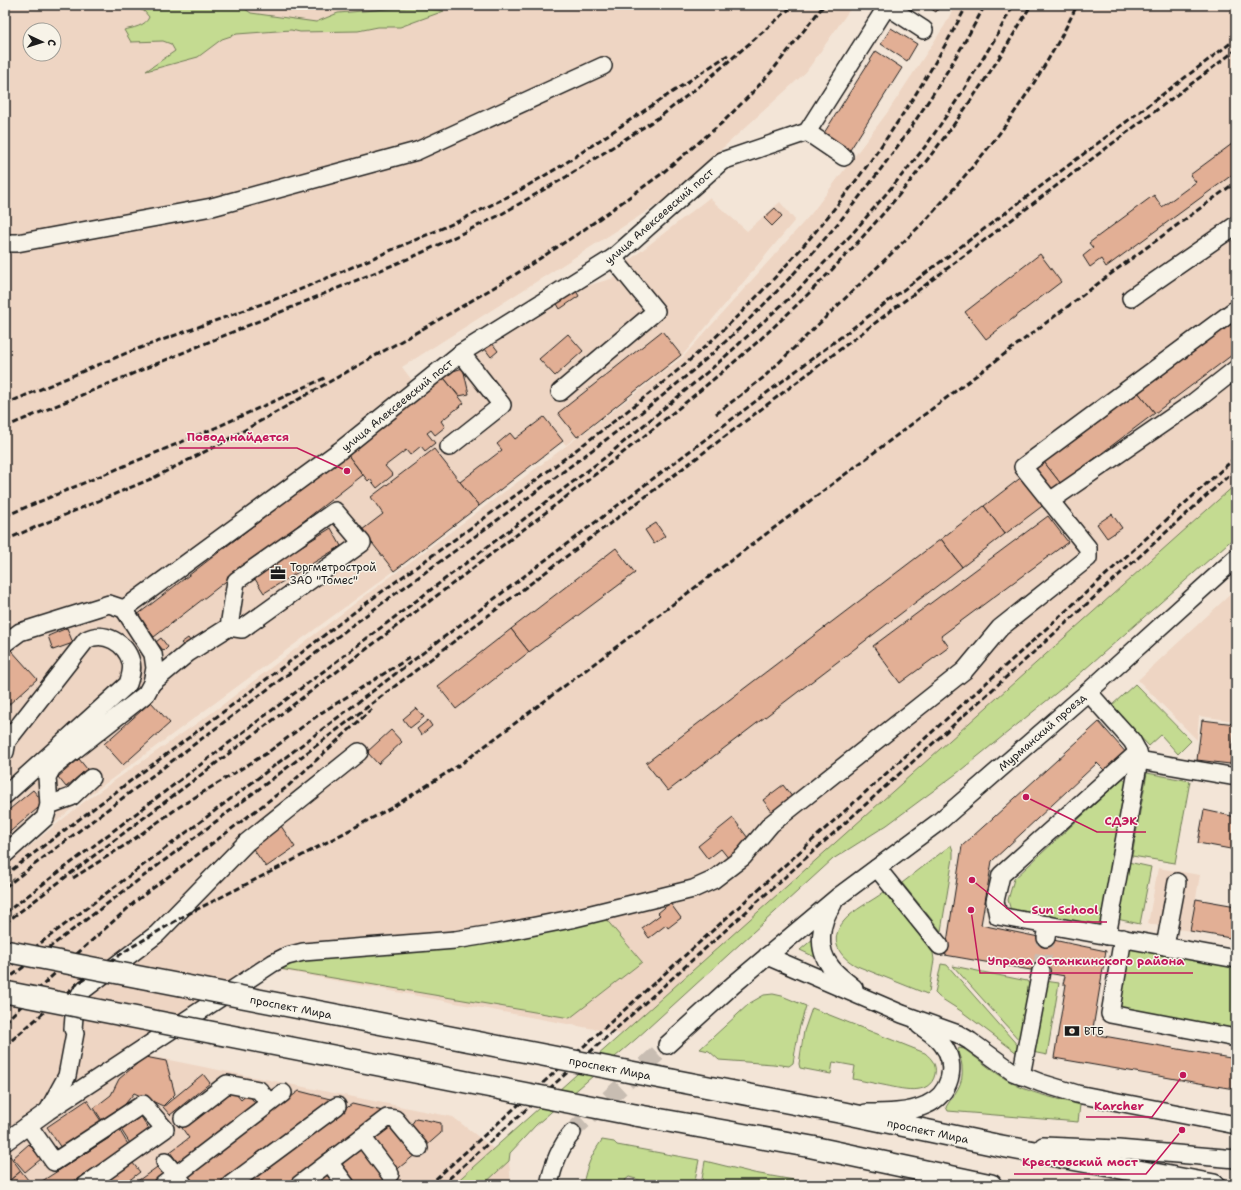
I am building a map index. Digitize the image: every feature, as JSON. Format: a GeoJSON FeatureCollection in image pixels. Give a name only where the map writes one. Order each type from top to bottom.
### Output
{"type":"FeatureCollection","features":[{"type":"Feature","properties":{"kind":"main road","name":"проспект Мира"},"geometry":{"type":"LineString","coordinates":[[5,951],[844,1113],[996,1145],[1214,1185]]}},
{"type":"Feature","properties":{"kind":"main road"},"geometry":{"type":"LineString","coordinates":[[5,992],[635,1115],[812,1147],[991,1185]]}},
{"type":"Feature","properties":{"kind":"street"},"geometry":{"type":"LineString","coordinates":[[844,157],[807,132],[887,6],[924,30]]}},
{"type":"Feature","properties":{"kind":"street"},"geometry":{"type":"LineString","coordinates":[[5,243],[17,243],[212,207],[417,151],[603,66]]}},
{"type":"Feature","properties":{"kind":"street","name":"улица Алексеевский пост"},"geometry":{"type":"LineString","coordinates":[[124,609],[342,449],[461,353],[613,258],[722,161],[807,132]]}},
{"type":"Feature","properties":{"kind":"street"},"geometry":{"type":"LineString","coordinates":[[1132,298],[1236,225]]}},
{"type":"Feature","properties":{"kind":"street"},"geometry":{"type":"LineString","coordinates":[[560,392],[656,311],[613,258]]}},
{"type":"Feature","properties":{"kind":"street"},"geometry":{"type":"LineString","coordinates":[[5,1142],[48,1111],[273,963],[287,956],[326,950],[455,940],[505,932],[693,889],[713,880],[743,857],[771,824],[965,670],[1000,628],[1088,558],[1088,548],[1022,467],[1236,310]]}},
{"type":"Feature","properties":{"kind":"street"},"geometry":{"type":"LineString","coordinates":[[450,447],[502,405],[461,353]]}},
{"type":"Feature","properties":{"kind":"street"},"geometry":{"type":"LineString","coordinates":[[1050,501],[1194,402],[1236,369]]}},
{"type":"Feature","properties":{"kind":"street"},"geometry":{"type":"LineString","coordinates":[[152,683],[188,653],[229,627],[242,629],[362,543],[335,511],[236,581],[229,627]]}},
{"type":"Feature","properties":{"kind":"street","name":"Мурманский проезд"},"geometry":{"type":"LineString","coordinates":[[667,1045],[733,985],[839,896],[940,821],[1088,692],[1236,558]]}},
{"type":"Feature","properties":{"kind":"street"},"geometry":{"type":"LineString","coordinates":[[5,642],[20,632],[109,604],[124,609],[153,654],[155,668],[152,683],[146,694],[52,768],[47,777],[49,806],[45,818],[5,854]]}},
{"type":"Feature","properties":{"kind":"street"},"geometry":{"type":"LineString","coordinates":[[5,752],[7,741],[86,640],[92,637],[103,636],[121,645],[128,654],[131,664],[131,674],[128,684],[5,795]]}},
{"type":"Feature","properties":{"kind":"street"},"geometry":{"type":"LineString","coordinates":[[1088,692],[1132,742],[1138,756],[1115,937],[1110,1014],[1236,1038]]}},
{"type":"Feature","properties":{"kind":"street"},"geometry":{"type":"LineString","coordinates":[[48,1111],[67,1076],[75,1033],[72,1029],[75,1004],[82,991],[157,934],[247,842],[359,752]]}},
{"type":"Feature","properties":{"kind":"street"},"geometry":{"type":"LineString","coordinates":[[1138,756],[1236,777]]}},
{"type":"Feature","properties":{"kind":"street"},"geometry":{"type":"LineString","coordinates":[[1138,756],[1002,875],[995,901],[998,916],[1047,931],[1115,937],[1236,959]]}},
{"type":"Feature","properties":{"kind":"street"},"geometry":{"type":"LineString","coordinates":[[49,806],[71,796],[91,778]]}},
{"type":"Feature","properties":{"kind":"street"},"geometry":{"type":"LineString","coordinates":[[877,868],[940,946]]}},
{"type":"Feature","properties":{"kind":"street"},"geometry":{"type":"LineString","coordinates":[[1166,946],[1177,882]]}},
{"type":"Feature","properties":{"kind":"street"},"geometry":{"type":"LineString","coordinates":[[839,896],[829,909],[824,921],[821,944],[823,956],[830,967],[870,1000]]}},
{"type":"Feature","properties":{"kind":"street"},"geometry":{"type":"LineString","coordinates":[[767,956],[902,1014],[958,1034],[970,1041],[1003,1066],[1021,1076],[1077,1094],[1236,1125]]}},
{"type":"Feature","properties":{"kind":"street"},"geometry":{"type":"LineString","coordinates":[[1021,1076],[1040,972]]}},
{"type":"Feature","properties":{"kind":"street"},"geometry":{"type":"LineString","coordinates":[[844,1113],[875,1113],[918,1108],[936,1100],[948,1085],[951,1074],[951,1064],[943,1044],[917,1023],[902,1014]]}},
{"type":"Feature","properties":{"kind":"street"},"geometry":{"type":"LineString","coordinates":[[183,1118],[227,1084],[259,1090],[269,1103]]}},
{"type":"Feature","properties":{"kind":"street"},"geometry":{"type":"LineString","coordinates":[[163,1185],[180,1180],[269,1103],[283,1093]]}},
{"type":"Feature","properties":{"kind":"street"},"geometry":{"type":"LineString","coordinates":[[28,1125],[54,1162],[142,1104],[165,1129],[86,1185]]}},
{"type":"Feature","properties":{"kind":"street"},"geometry":{"type":"LineString","coordinates":[[230,1185],[337,1106]]}},
{"type":"Feature","properties":{"kind":"street"},"geometry":{"type":"LineString","coordinates":[[299,1185],[387,1118],[395,1119],[419,1148]]}},
{"type":"Feature","properties":{"kind":"street"},"geometry":{"type":"LineString","coordinates":[[549,1185],[552,1168],[558,1154],[572,1133]]}},
{"type":"Feature","properties":{"kind":"street"},"geometry":{"type":"LineString","coordinates":[[362,1137],[390,1174]]}},
{"type":"Feature","properties":{"kind":"street"},"geometry":{"type":"LineString","coordinates":[[996,1145],[1118,1149],[1236,1158]]}},
{"type":"Feature","properties":{"kind":"street"},"geometry":{"type":"LineString","coordinates":[[165,1162],[180,1180]]}},
{"type":"Feature","properties":{"kind":"street"},"geometry":{"type":"LineString","coordinates":[[329,1162],[346,1185]]}},
{"type":"Feature","properties":{"kind":"street"},"geometry":{"type":"LineString","coordinates":[[916,1168],[946,1185]]}},
{"type":"Feature","properties":{"kind":"shaded area"},"geometry":{"type":"Polygon","coordinates":[[[5,5],[853,5],[806,72],[668,198],[402,367],[423,395],[453,371],[463,368],[483,347],[587,282],[590,285],[617,277],[630,266],[627,262],[709,198],[747,231],[780,202],[795,220],[682,356],[566,445],[562,441],[394,571],[75,806],[5,864],[5,5]]]}},
{"type":"Feature","properties":{"kind":"shaded area"},"geometry":{"type":"Polygon","coordinates":[[[955,5],[1236,5],[1236,500],[833,859],[636,1039],[621,1034],[274,969],[144,1055],[453,1117],[509,1161],[511,1185],[5,1185],[5,866],[84,802],[213,712],[683,357],[811,214],[887,113],[945,25],[955,5]]]}},
{"type":"Feature","properties":{"kind":"shaded area"},"geometry":{"type":"Polygon","coordinates":[[[1236,589],[1236,721],[1199,716],[1197,740],[1138,680],[1236,589]]]}},
{"type":"Feature","properties":{"kind":"shaded area"},"geometry":{"type":"Polygon","coordinates":[[[1158,868],[1200,875],[1190,931],[1148,924],[1158,868]]]}},
{"type":"Feature","properties":{"kind":"green space"},"geometry":{"type":"Polygon","coordinates":[[[129,5],[245,5],[245,9],[251,13],[316,22],[338,13],[412,7],[444,11],[400,27],[378,27],[358,31],[300,32],[291,30],[237,34],[222,39],[198,57],[146,71],[175,51],[171,44],[163,41],[131,42],[124,30],[142,25],[149,17],[144,11],[129,5]]]}},
{"type":"Feature","properties":{"kind":"green space"},"geometry":{"type":"Polygon","coordinates":[[[1236,484],[1236,536],[1076,677],[956,774],[887,825],[833,859],[636,1039],[536,1125],[510,1153],[509,1161],[483,1185],[453,1185],[1236,484]]]}},
{"type":"Feature","properties":{"kind":"green space"},"geometry":{"type":"Polygon","coordinates":[[[1135,684],[1191,741],[1178,754],[1161,735],[1149,746],[1111,706],[1135,684]]]}},
{"type":"Feature","properties":{"kind":"green space"},"geometry":{"type":"Polygon","coordinates":[[[1147,773],[1190,781],[1175,863],[1132,856],[1147,773]]]}},
{"type":"Feature","properties":{"kind":"green space"},"geometry":{"type":"Polygon","coordinates":[[[1123,778],[1127,783],[1102,927],[1011,911],[1008,900],[1014,879],[1123,778]]]}},
{"type":"Feature","properties":{"kind":"green space"},"geometry":{"type":"Polygon","coordinates":[[[951,845],[953,858],[941,931],[902,883],[951,845]]]}},
{"type":"Feature","properties":{"kind":"green space"},"geometry":{"type":"Polygon","coordinates":[[[1128,862],[1151,867],[1140,924],[1117,919],[1128,862]]]}},
{"type":"Feature","properties":{"kind":"green space"},"geometry":{"type":"Polygon","coordinates":[[[884,892],[933,953],[934,960],[929,992],[927,994],[857,966],[845,958],[838,947],[836,941],[837,935],[839,928],[844,921],[857,909],[884,892]]]}},
{"type":"Feature","properties":{"kind":"green space"},"geometry":{"type":"Polygon","coordinates":[[[605,918],[642,962],[570,1018],[280,969],[293,962],[309,959],[605,918]]]}},
{"type":"Feature","properties":{"kind":"green space"},"geometry":{"type":"Polygon","coordinates":[[[814,938],[814,948],[817,958],[800,950],[814,938]]]}},
{"type":"Feature","properties":{"kind":"green space"},"geometry":{"type":"Polygon","coordinates":[[[1129,947],[1236,968],[1236,1029],[1119,1008],[1129,947]]]}},
{"type":"Feature","properties":{"kind":"green space"},"geometry":{"type":"Polygon","coordinates":[[[941,964],[947,965],[1019,1047],[1017,1053],[935,993],[941,964]]]}},
{"type":"Feature","properties":{"kind":"green space"},"geometry":{"type":"Polygon","coordinates":[[[953,966],[1027,981],[1030,985],[1020,1041],[953,966]]]}},
{"type":"Feature","properties":{"kind":"green space"},"geometry":{"type":"Polygon","coordinates":[[[1045,981],[1059,983],[1047,1055],[1032,1052],[1045,981]]]}},
{"type":"Feature","properties":{"kind":"green space"},"geometry":{"type":"Polygon","coordinates":[[[773,994],[806,1006],[799,1029],[793,1063],[789,1066],[719,1060],[709,1051],[700,1049],[750,1003],[764,995],[773,994]]]}},
{"type":"Feature","properties":{"kind":"green space"},"geometry":{"type":"Polygon","coordinates":[[[812,1008],[925,1053],[935,1065],[935,1074],[932,1081],[921,1089],[913,1090],[853,1079],[855,1066],[833,1062],[831,1074],[800,1068],[799,1064],[804,1031],[812,1008]]]}},
{"type":"Feature","properties":{"kind":"green space"},"geometry":{"type":"Polygon","coordinates":[[[959,1048],[964,1049],[1018,1086],[1040,1094],[1080,1105],[1078,1122],[948,1111],[946,1107],[962,1079],[962,1064],[958,1052],[959,1048]]]}},
{"type":"Feature","properties":{"kind":"green space"},"geometry":{"type":"Polygon","coordinates":[[[602,1140],[614,1142],[617,1145],[699,1160],[694,1185],[657,1185],[629,1177],[619,1185],[583,1185],[590,1161],[602,1140]]]}},
{"type":"Feature","properties":{"kind":"green space"},"geometry":{"type":"Polygon","coordinates":[[[705,1161],[754,1173],[794,1180],[793,1185],[701,1185],[705,1161]]]}},
{"type":"Feature","properties":{"kind":"building"},"geometry":{"type":"Polygon","coordinates":[[[925,5],[940,5],[936,12],[925,5]]]}},
{"type":"Feature","properties":{"kind":"building"},"geometry":{"type":"Polygon","coordinates":[[[891,28],[917,44],[907,61],[881,44],[891,28]]]}},
{"type":"Feature","properties":{"kind":"building"},"geometry":{"type":"Polygon","coordinates":[[[876,51],[902,68],[850,150],[824,133],[876,51]]]}},
{"type":"Feature","properties":{"kind":"building"},"geometry":{"type":"Polygon","coordinates":[[[1236,141],[1236,172],[1106,267],[1101,259],[1090,267],[1083,256],[1093,248],[1089,243],[1154,195],[1162,207],[1196,182],[1190,175],[1236,141]]]}},
{"type":"Feature","properties":{"kind":"building"},"geometry":{"type":"Polygon","coordinates":[[[775,208],[782,216],[772,226],[764,218],[775,208]]]}},
{"type":"Feature","properties":{"kind":"building"},"geometry":{"type":"Polygon","coordinates":[[[1040,254],[1061,282],[986,339],[965,312],[1040,254]]]}},
{"type":"Feature","properties":{"kind":"building"},"geometry":{"type":"Polygon","coordinates":[[[575,289],[579,296],[560,309],[556,302],[575,289]]]}},
{"type":"Feature","properties":{"kind":"building"},"geometry":{"type":"Polygon","coordinates":[[[1236,316],[1236,352],[1155,413],[1137,391],[1236,316]]]}},
{"type":"Feature","properties":{"kind":"building"},"geometry":{"type":"Polygon","coordinates":[[[662,331],[681,355],[577,437],[558,413],[662,331]]]}},
{"type":"Feature","properties":{"kind":"building"},"geometry":{"type":"Polygon","coordinates":[[[568,334],[583,351],[555,376],[539,359],[568,334]]]}},
{"type":"Feature","properties":{"kind":"building"},"geometry":{"type":"Polygon","coordinates":[[[492,343],[498,351],[491,357],[485,349],[492,343]]]}},
{"type":"Feature","properties":{"kind":"building"},"geometry":{"type":"Polygon","coordinates":[[[463,368],[469,394],[459,396],[444,378],[453,371],[463,368]]]}},
{"type":"Feature","properties":{"kind":"building"},"geometry":{"type":"Polygon","coordinates":[[[444,378],[464,403],[441,421],[445,427],[435,435],[431,430],[427,433],[435,443],[425,451],[421,446],[410,455],[406,450],[385,466],[393,475],[377,488],[370,479],[368,481],[347,454],[444,378]]]}},
{"type":"Feature","properties":{"kind":"building"},"geometry":{"type":"Polygon","coordinates":[[[1137,391],[1155,413],[1061,484],[1044,462],[1137,391]]]}},
{"type":"Feature","properties":{"kind":"building"},"geometry":{"type":"Polygon","coordinates":[[[544,417],[563,441],[479,506],[460,482],[502,450],[497,444],[510,433],[515,439],[544,417]]]}},
{"type":"Feature","properties":{"kind":"building"},"geometry":{"type":"Polygon","coordinates":[[[434,449],[479,506],[394,571],[362,530],[383,514],[371,497],[434,449]]]}},
{"type":"Feature","properties":{"kind":"building"},"geometry":{"type":"Polygon","coordinates":[[[347,454],[363,475],[154,637],[137,615],[347,454]]]}},
{"type":"Feature","properties":{"kind":"building"},"geometry":{"type":"Polygon","coordinates":[[[1044,462],[1061,484],[1050,493],[1032,470],[1044,462]]]}},
{"type":"Feature","properties":{"kind":"building"},"geometry":{"type":"Polygon","coordinates":[[[1023,476],[1045,504],[1005,534],[984,506],[1023,476]]]}},
{"type":"Feature","properties":{"kind":"building"},"geometry":{"type":"Polygon","coordinates":[[[984,506],[1005,534],[962,567],[941,539],[984,506]]]}},
{"type":"Feature","properties":{"kind":"building"},"geometry":{"type":"Polygon","coordinates":[[[1112,514],[1122,528],[1107,538],[1097,524],[1112,514]]]}},
{"type":"Feature","properties":{"kind":"building"},"geometry":{"type":"Polygon","coordinates":[[[1048,516],[1068,542],[941,636],[949,647],[900,683],[873,646],[1048,516]]]}},
{"type":"Feature","properties":{"kind":"building"},"geometry":{"type":"Polygon","coordinates":[[[656,523],[665,536],[654,544],[645,530],[656,523]]]}},
{"type":"Feature","properties":{"kind":"building"},"geometry":{"type":"Polygon","coordinates":[[[331,528],[341,546],[264,593],[253,576],[331,528]]]}},
{"type":"Feature","properties":{"kind":"building"},"geometry":{"type":"Polygon","coordinates":[[[941,539],[962,567],[668,791],[646,763],[941,539]]]}},
{"type":"Feature","properties":{"kind":"building"},"geometry":{"type":"Polygon","coordinates":[[[616,548],[635,573],[529,652],[511,629],[616,548]]]}},
{"type":"Feature","properties":{"kind":"building"},"geometry":{"type":"Polygon","coordinates":[[[5,590],[10,606],[5,608],[5,590]]]}},
{"type":"Feature","properties":{"kind":"building"},"geometry":{"type":"Polygon","coordinates":[[[67,628],[73,643],[53,650],[48,636],[67,628]]]}},
{"type":"Feature","properties":{"kind":"building"},"geometry":{"type":"Polygon","coordinates":[[[511,629],[529,652],[456,709],[438,686],[511,629]]]}},
{"type":"Feature","properties":{"kind":"building"},"geometry":{"type":"Polygon","coordinates":[[[161,638],[168,647],[164,651],[156,642],[161,638]]]}},
{"type":"Feature","properties":{"kind":"building"},"geometry":{"type":"Polygon","coordinates":[[[188,638],[193,645],[187,650],[181,643],[188,638]]]}},
{"type":"Feature","properties":{"kind":"building"},"geometry":{"type":"Polygon","coordinates":[[[11,650],[37,679],[6,707],[5,656],[11,650]]]}},
{"type":"Feature","properties":{"kind":"building"},"geometry":{"type":"Polygon","coordinates":[[[151,702],[170,723],[123,765],[104,744],[151,702]]]}},
{"type":"Feature","properties":{"kind":"building"},"geometry":{"type":"Polygon","coordinates":[[[416,708],[424,717],[410,728],[403,719],[416,708]]]}},
{"type":"Feature","properties":{"kind":"building"},"geometry":{"type":"Polygon","coordinates":[[[428,720],[432,726],[421,735],[417,729],[428,720]]]}},
{"type":"Feature","properties":{"kind":"building"},"geometry":{"type":"Polygon","coordinates":[[[1202,720],[1235,724],[1230,764],[1197,760],[1202,720]]]}},
{"type":"Feature","properties":{"kind":"building"},"geometry":{"type":"Polygon","coordinates":[[[1099,722],[1128,755],[1107,773],[1097,763],[992,861],[981,925],[1106,951],[1092,1034],[1236,1059],[1236,1080],[1234,1089],[1054,1058],[1066,984],[1063,984],[1065,976],[945,955],[962,846],[1099,722]]]}},
{"type":"Feature","properties":{"kind":"building"},"geometry":{"type":"Polygon","coordinates":[[[391,730],[402,742],[378,764],[367,752],[391,730]]]}},
{"type":"Feature","properties":{"kind":"building"},"geometry":{"type":"Polygon","coordinates":[[[79,759],[87,769],[66,787],[58,777],[79,759]]]}},
{"type":"Feature","properties":{"kind":"building"},"geometry":{"type":"Polygon","coordinates":[[[783,785],[793,798],[773,813],[763,800],[783,785]]]}},
{"type":"Feature","properties":{"kind":"building"},"geometry":{"type":"Polygon","coordinates":[[[33,790],[44,803],[5,836],[5,813],[33,790]]]}},
{"type":"Feature","properties":{"kind":"building"},"geometry":{"type":"Polygon","coordinates":[[[1204,810],[1236,817],[1236,850],[1198,843],[1204,810]]]}},
{"type":"Feature","properties":{"kind":"building"},"geometry":{"type":"Polygon","coordinates":[[[733,818],[751,842],[729,859],[721,849],[708,859],[698,846],[733,818]]]}},
{"type":"Feature","properties":{"kind":"building"},"geometry":{"type":"Polygon","coordinates":[[[281,826],[295,847],[266,867],[251,846],[281,826]]]}},
{"type":"Feature","properties":{"kind":"building"},"geometry":{"type":"Polygon","coordinates":[[[1196,899],[1236,906],[1236,939],[1190,931],[1196,899]]]}},
{"type":"Feature","properties":{"kind":"building"},"geometry":{"type":"Polygon","coordinates":[[[670,903],[681,918],[668,928],[666,925],[649,938],[642,928],[660,915],[658,913],[670,903]]]}},
{"type":"Feature","properties":{"kind":"building"},"geometry":{"type":"Polygon","coordinates":[[[145,1057],[166,1061],[175,1094],[163,1106],[134,1093],[118,1113],[103,1122],[94,1108],[111,1095],[119,1079],[145,1057]]]}},
{"type":"Feature","properties":{"kind":"building"},"geometry":{"type":"Polygon","coordinates":[[[203,1074],[210,1083],[170,1115],[163,1107],[203,1074]]]}},
{"type":"Feature","properties":{"kind":"building"},"geometry":{"type":"Polygon","coordinates":[[[232,1089],[241,1100],[248,1094],[256,1104],[179,1164],[170,1152],[189,1138],[182,1128],[232,1089]]]}},
{"type":"Feature","properties":{"kind":"building"},"geometry":{"type":"Polygon","coordinates":[[[299,1091],[334,1100],[221,1185],[195,1185],[187,1175],[299,1091]]]}},
{"type":"Feature","properties":{"kind":"building"},"geometry":{"type":"Polygon","coordinates":[[[87,1100],[103,1124],[63,1151],[47,1127],[87,1100]]]}},
{"type":"Feature","properties":{"kind":"building"},"geometry":{"type":"Polygon","coordinates":[[[352,1104],[387,1112],[290,1185],[240,1185],[352,1104]]]}},
{"type":"Feature","properties":{"kind":"building"},"geometry":{"type":"Polygon","coordinates":[[[140,1115],[151,1132],[131,1145],[120,1128],[140,1115]]]}},
{"type":"Feature","properties":{"kind":"building"},"geometry":{"type":"Polygon","coordinates":[[[416,1118],[441,1123],[441,1133],[425,1147],[411,1125],[416,1118]]]}},
{"type":"Feature","properties":{"kind":"building"},"geometry":{"type":"Polygon","coordinates":[[[391,1123],[416,1154],[394,1172],[369,1141],[391,1123]]]}},
{"type":"Feature","properties":{"kind":"building"},"geometry":{"type":"Polygon","coordinates":[[[120,1131],[129,1146],[67,1185],[36,1185],[120,1131]]]}},
{"type":"Feature","properties":{"kind":"building"},"geometry":{"type":"Polygon","coordinates":[[[29,1144],[41,1159],[25,1172],[13,1158],[29,1144]]]}},
{"type":"Feature","properties":{"kind":"building"},"geometry":{"type":"Polygon","coordinates":[[[362,1148],[389,1181],[385,1185],[358,1185],[341,1165],[362,1148]]]}},
{"type":"Feature","properties":{"kind":"building"},"geometry":{"type":"Polygon","coordinates":[[[10,1156],[21,1171],[5,1184],[5,1159],[10,1156]]]}},
{"type":"Feature","properties":{"kind":"building"},"geometry":{"type":"Polygon","coordinates":[[[132,1162],[140,1172],[123,1185],[102,1185],[132,1162]]]}},
{"type":"Feature","properties":{"kind":"building"},"geometry":{"type":"Polygon","coordinates":[[[160,1165],[166,1174],[151,1185],[132,1185],[160,1165]]]}},
{"type":"Feature","properties":{"kind":"building"},"geometry":{"type":"Polygon","coordinates":[[[21,1171],[32,1185],[12,1185],[9,1181],[21,1171]]]}},
{"type":"Feature","properties":{"kind":"building"},"geometry":{"type":"Polygon","coordinates":[[[328,1174],[336,1185],[314,1185],[328,1174]]]}},
{"type":"Feature","properties":{"kind":"tunnel"},"geometry":{"type":"LineString","coordinates":[[1041,971],[1046,938]]}},
{"type":"Feature","properties":{"kind":"tunnel"},"geometry":{"type":"LineString","coordinates":[[572,1133],[667,1045]]}},
{"type":"Feature","properties":{"kind":"railway"},"geometry":{"type":"LineString","coordinates":[[5,427],[417,255],[498,216],[566,177],[661,116],[707,80],[794,5]]}},
{"type":"Feature","properties":{"kind":"railway"},"geometry":{"type":"LineString","coordinates":[[5,540],[153,478],[220,444],[454,311],[513,276],[582,231],[660,175],[723,122],[772,71],[824,5]]}},
{"type":"Feature","properties":{"kind":"railway"},"geometry":{"type":"LineString","coordinates":[[5,875],[281,669],[355,611],[500,507],[590,440],[658,387],[702,350],[759,294],[827,218],[888,136],[942,50],[967,5]]}},
{"type":"Feature","properties":{"kind":"railway"},"geometry":{"type":"LineString","coordinates":[[5,887],[370,612],[523,502],[608,438],[668,392],[725,342],[800,267],[869,185],[901,142],[931,97],[959,52],[985,5]]}},
{"type":"Feature","properties":{"kind":"railway"},"geometry":{"type":"LineString","coordinates":[[5,913],[607,456],[717,364],[797,291],[852,234],[908,168],[928,143],[963,91],[996,37],[1013,5]]}},
{"type":"Feature","properties":{"kind":"railway"},"geometry":{"type":"LineString","coordinates":[[5,923],[577,489],[663,421],[756,343],[804,298],[841,260],[877,221],[911,180],[944,138],[974,95],[1004,51],[1031,5]]}},
{"type":"Feature","properties":{"kind":"railway"},"geometry":{"type":"LineString","coordinates":[[716,414],[763,378],[928,218],[966,175],[1002,130],[1033,85],[1052,53],[1077,5]]}},
{"type":"Feature","properties":{"kind":"railway"},"geometry":{"type":"LineString","coordinates":[[5,970],[1236,39]]}},
{"type":"Feature","properties":{"kind":"railway"},"geometry":{"type":"LineString","coordinates":[[5,981],[1236,50]]}},
{"type":"Feature","properties":{"kind":"railway"},"geometry":{"type":"LineString","coordinates":[[5,404],[129,352],[292,293],[459,221],[515,193],[561,166],[728,55]]}},
{"type":"Feature","properties":{"kind":"railway"},"geometry":{"type":"LineString","coordinates":[[5,1046],[77,984],[130,948],[184,916],[391,808],[461,764],[1124,264],[1236,182]]}},
{"type":"Feature","properties":{"kind":"railway"},"geometry":{"type":"LineString","coordinates":[[5,516],[215,428],[327,377]]}},
{"type":"Feature","properties":{"kind":"railway"},"geometry":{"type":"LineString","coordinates":[[429,1185],[1236,457]]}},
{"type":"Feature","properties":{"kind":"railway"},"geometry":{"type":"LineString","coordinates":[[442,1185],[1236,469]]}},
{"type":"Feature","properties":{"kind":"railway"},"geometry":{"type":"LineString","coordinates":[[73,878],[127,844],[179,807],[267,753],[321,713],[409,658]]}},
{"type":"Feature","properties":{"kind":"railway"},"geometry":{"type":"LineString","coordinates":[[5,1022],[50,978],[136,901],[287,787],[373,708]]}},
{"type":"Feature","properties":{"kind":"place","name":"Повод найдется"},"geometry":{"type":"Point","coordinates":[347,471]}},
{"type":"Feature","properties":{"kind":"place","name":"Торгметрострой ЗАО \"Томес\""},"geometry":{"type":"Point","coordinates":[278,573]}},
{"type":"Feature","properties":{"kind":"place","name":"СДЭК"},"geometry":{"type":"Point","coordinates":[1026,797]}},
{"type":"Feature","properties":{"kind":"place","name":"Sun School"},"geometry":{"type":"Point","coordinates":[972,880]}},
{"type":"Feature","properties":{"kind":"place","name":"Управа Останкинского района"},"geometry":{"type":"Point","coordinates":[971,910]}},
{"type":"Feature","properties":{"kind":"place","name":"ВТБ"},"geometry":{"type":"Point","coordinates":[1072,1031]}},
{"type":"Feature","properties":{"kind":"place","name":"Karcher"},"geometry":{"type":"Point","coordinates":[1183,1075]}},
{"type":"Feature","properties":{"kind":"place","name":"Крестовский мост"},"geometry":{"type":"Point","coordinates":[1182,1130]}}]}
